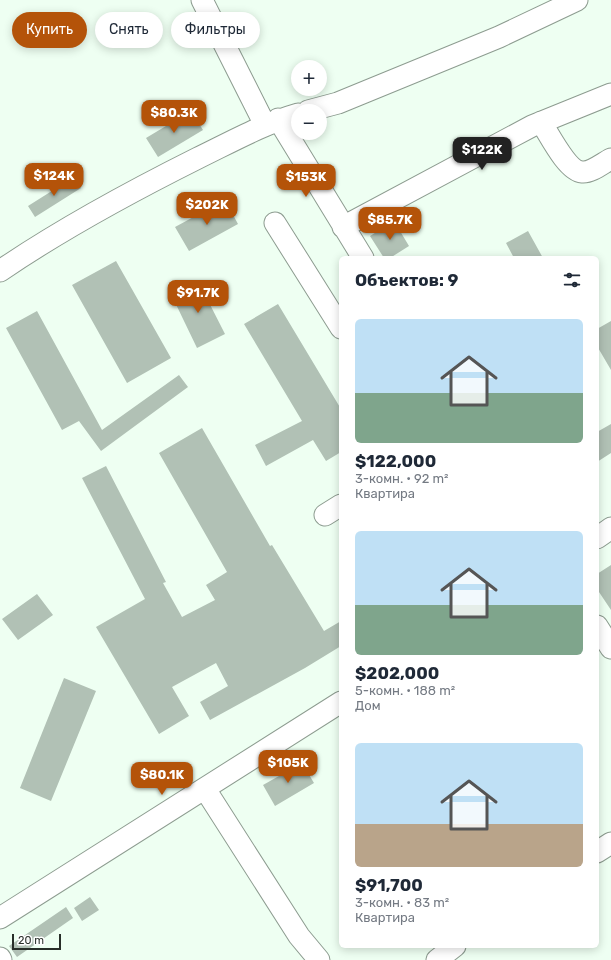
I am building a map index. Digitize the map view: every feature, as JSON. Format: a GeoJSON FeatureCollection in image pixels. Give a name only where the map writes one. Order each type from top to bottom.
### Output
{"type":"FeatureCollection","features":[{"type":"Feature","properties":{"kind":"street"},"geometry":{"type":"LineString","coordinates":[[202,0],[281,120],[343,227],[362,256]]}},
{"type":"Feature","properties":{"kind":"street"},"geometry":{"type":"LineString","coordinates":[[327,106],[338,103],[499,37],[577,0]]}},
{"type":"Feature","properties":{"kind":"street"},"geometry":{"type":"LineString","coordinates":[[343,227],[541,122],[611,94]]}},
{"type":"Feature","properties":{"kind":"street"},"geometry":{"type":"LineString","coordinates":[[0,271],[42,242],[138,188],[281,120]]}},
{"type":"Feature","properties":{"kind":"street"},"geometry":{"type":"LineString","coordinates":[[541,122],[565,159],[578,171],[586,172],[611,159]]}},
{"type":"Feature","properties":{"kind":"street"},"geometry":{"type":"LineString","coordinates":[[276,223],[339,325]]}},
{"type":"Feature","properties":{"kind":"street"},"geometry":{"type":"LineString","coordinates":[[599,537],[611,528]]}},
{"type":"Feature","properties":{"kind":"street"},"geometry":{"type":"LineString","coordinates":[[599,629],[611,648]]}},
{"type":"Feature","properties":{"kind":"street"},"geometry":{"type":"LineString","coordinates":[[0,918],[339,703]]}},
{"type":"Feature","properties":{"kind":"street"},"geometry":{"type":"LineString","coordinates":[[204,789],[300,936],[318,960]]}},
{"type":"Feature","properties":{"kind":"street"},"geometry":{"type":"LineString","coordinates":[[599,851],[611,843]]}},
{"type":"Feature","properties":{"kind":"street"},"geometry":{"type":"LineString","coordinates":[[437,960],[452,948]]}},
{"type":"Feature","properties":{"kind":"building"},"geometry":{"type":"Polygon","coordinates":[[[191,111],[203,130],[158,157],[146,138],[191,111]]]}},
{"type":"Feature","properties":{"kind":"building"},"geometry":{"type":"Polygon","coordinates":[[[74,177],[81,188],[35,217],[28,206],[74,177]]]}},
{"type":"Feature","properties":{"kind":"building"},"geometry":{"type":"Polygon","coordinates":[[[225,200],[238,224],[189,251],[175,227],[225,200]]]}},
{"type":"Feature","properties":{"kind":"building"},"geometry":{"type":"Polygon","coordinates":[[[394,221],[409,246],[393,256],[383,256],[370,236],[394,221]]]}},
{"type":"Feature","properties":{"kind":"building"},"geometry":{"type":"Polygon","coordinates":[[[528,231],[542,256],[513,256],[506,243],[528,231]]]}},
{"type":"Feature","properties":{"kind":"building"},"geometry":{"type":"Polygon","coordinates":[[[116,261],[171,358],[127,383],[72,285],[116,261]]]}},
{"type":"Feature","properties":{"kind":"building"},"geometry":{"type":"Polygon","coordinates":[[[198,281],[225,334],[197,348],[171,294],[198,281]]]}},
{"type":"Feature","properties":{"kind":"building"},"geometry":{"type":"Polygon","coordinates":[[[278,304],[339,406],[339,453],[326,461],[313,440],[266,466],[255,445],[302,421],[244,324],[278,304]]]}},
{"type":"Feature","properties":{"kind":"building"},"geometry":{"type":"Polygon","coordinates":[[[37,311],[102,430],[179,375],[188,387],[101,451],[79,421],[62,430],[6,328],[37,311]]]}},
{"type":"Feature","properties":{"kind":"building"},"geometry":{"type":"Polygon","coordinates":[[[611,321],[611,370],[599,349],[599,328],[611,321]]]}},
{"type":"Feature","properties":{"kind":"building"},"geometry":{"type":"Polygon","coordinates":[[[611,424],[611,453],[599,461],[599,431],[611,424]]]}},
{"type":"Feature","properties":{"kind":"building"},"geometry":{"type":"Polygon","coordinates":[[[202,428],[270,546],[272,545],[324,631],[339,622],[339,647],[305,668],[210,720],[200,702],[228,686],[216,663],[172,687],[189,716],[159,734],[96,627],[145,599],[82,478],[106,466],[166,582],[163,583],[182,617],[215,600],[206,585],[227,572],[159,453],[202,428]]]}},
{"type":"Feature","properties":{"kind":"building"},"geometry":{"type":"Polygon","coordinates":[[[611,565],[611,610],[599,592],[599,573],[611,565]]]}},
{"type":"Feature","properties":{"kind":"building"},"geometry":{"type":"Polygon","coordinates":[[[37,594],[53,615],[18,640],[2,619],[37,594]]]}},
{"type":"Feature","properties":{"kind":"building"},"geometry":{"type":"Polygon","coordinates":[[[64,678],[96,691],[51,801],[20,788],[64,678]]]}},
{"type":"Feature","properties":{"kind":"building"},"geometry":{"type":"Polygon","coordinates":[[[302,763],[314,783],[275,806],[263,785],[302,763]]]}},
{"type":"Feature","properties":{"kind":"building"},"geometry":{"type":"Polygon","coordinates":[[[90,897],[99,910],[82,921],[74,908],[90,897]]]}},
{"type":"Feature","properties":{"kind":"building"},"geometry":{"type":"Polygon","coordinates":[[[66,907],[73,918],[17,957],[9,946],[66,907]]]}}]}
